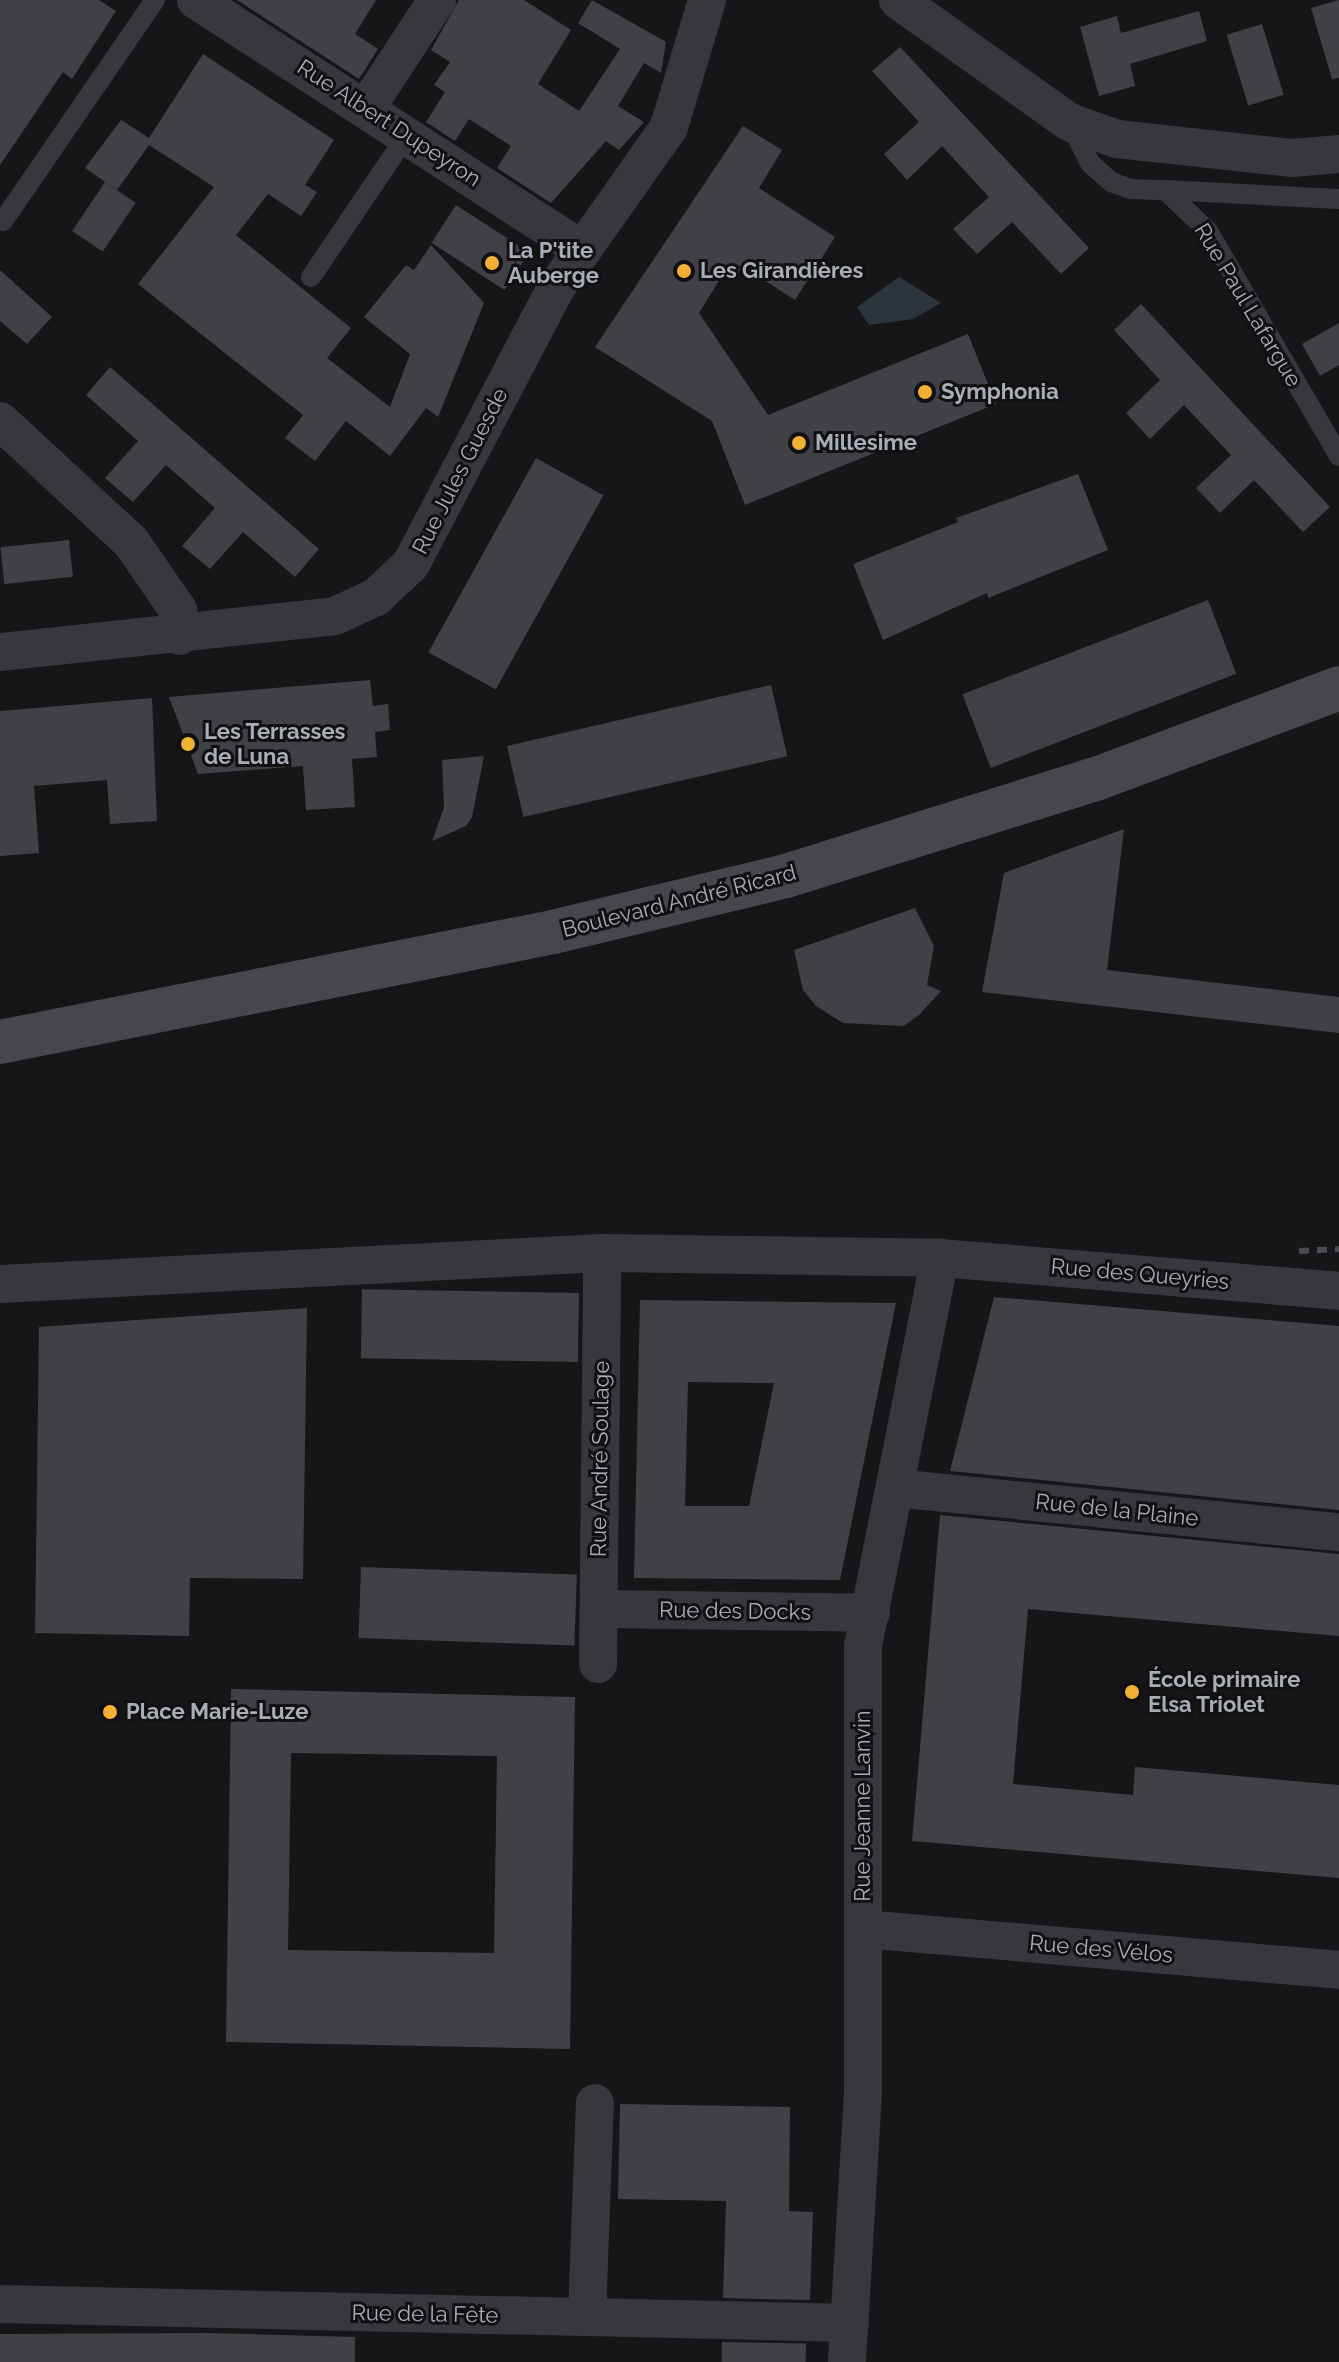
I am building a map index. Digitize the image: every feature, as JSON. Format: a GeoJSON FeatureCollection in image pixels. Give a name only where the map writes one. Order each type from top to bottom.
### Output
{"type":"FeatureCollection","features":[{"type":"Feature","properties":{"kind":"main road","name":"Boulevard André Ricard"},"geometry":{"type":"LineString","coordinates":[[0,1042],[553,932],[786,876],[1096,779],[1339,688]]}},
{"type":"Feature","properties":{"kind":"street","name":"Rue Albert Dupeyron"},"geometry":{"type":"LineString","coordinates":[[196,0],[367,107],[580,248]]}},
{"type":"Feature","properties":{"kind":"street"},"geometry":{"type":"LineString","coordinates":[[367,107],[437,0]]}},
{"type":"Feature","properties":{"kind":"street","name":"Rue Jules Guesde"},"geometry":{"type":"LineString","coordinates":[[0,652],[180,636],[335,616],[376,597],[411,564],[580,248],[669,127],[707,0]]}},
{"type":"Feature","properties":{"kind":"street"},"geometry":{"type":"LineString","coordinates":[[898,0],[1069,122],[1117,139],[1293,158],[1339,154]]}},
{"type":"Feature","properties":{"kind":"street"},"geometry":{"type":"LineString","coordinates":[[0,421],[131,542],[178,610],[180,636]]}},
{"type":"Feature","properties":{"kind":"street","name":"Rue des Queyries"},"geometry":{"type":"LineString","coordinates":[[0,1284],[602,1253],[940,1258],[1339,1291]]}},
{"type":"Feature","properties":{"kind":"street","name":"Rue André Soulage"},"geometry":{"type":"LineString","coordinates":[[598,1664],[602,1253]]}},
{"type":"Feature","properties":{"kind":"street","name":"Rue Jeanne Lanvin"},"geometry":{"type":"LineString","coordinates":[[847,2362],[863,2091],[863,1646],[940,1258]]}},
{"type":"Feature","properties":{"kind":"street","name":"Rue de la Plaine"},"geometry":{"type":"LineString","coordinates":[[895,1488],[1339,1532]]}},
{"type":"Feature","properties":{"kind":"street","name":"Rue des Docks"},"geometry":{"type":"LineString","coordinates":[[599,1609],[871,1613]]}},
{"type":"Feature","properties":{"kind":"street","name":"Rue des Vélos"},"geometry":{"type":"LineString","coordinates":[[863,1929],[1339,1970]]}},
{"type":"Feature","properties":{"kind":"street"},"geometry":{"type":"LineString","coordinates":[[587,2317],[595,2103]]}},
{"type":"Feature","properties":{"kind":"street","name":"Rue de la Fête"},"geometry":{"type":"LineString","coordinates":[[0,2304],[850,2323]]}},
{"type":"Feature","properties":{"kind":"lane"},"geometry":{"type":"LineString","coordinates":[[3,221],[155,0]]}},
{"type":"Feature","properties":{"kind":"lane"},"geometry":{"type":"LineString","coordinates":[[1069,122],[1090,163],[1111,182],[1130,189],[1339,199]]}},
{"type":"Feature","properties":{"kind":"lane"},"geometry":{"type":"LineString","coordinates":[[311,277],[408,134]]}},
{"type":"Feature","properties":{"kind":"lane","name":"Rue Paul Lafargue"},"geometry":{"type":"LineString","coordinates":[[1165,190],[1208,231],[1339,456]]}},
{"type":"Feature","properties":{"kind":"shaded area"},"geometry":{"type":"Polygon","coordinates":[[[899,277],[941,303],[913,319],[869,325],[857,307],[899,277]]]}},
{"type":"Feature","properties":{"kind":"building"},"geometry":{"type":"Polygon","coordinates":[[[0,0],[99,0],[116,11],[72,79],[63,72],[0,165],[0,0]]]}},
{"type":"Feature","properties":{"kind":"building"},"geometry":{"type":"Polygon","coordinates":[[[237,0],[376,0],[355,34],[378,49],[359,79],[237,0]]]}},
{"type":"Feature","properties":{"kind":"building"},"geometry":{"type":"Polygon","coordinates":[[[459,0],[524,0],[571,30],[538,84],[579,111],[620,49],[578,23],[592,0],[666,42],[661,73],[644,63],[618,106],[644,122],[619,150],[606,141],[551,203],[497,168],[511,146],[469,119],[455,141],[426,122],[445,92],[434,85],[450,62],[431,50],[459,0]]]}},
{"type":"Feature","properties":{"kind":"building"},"geometry":{"type":"Polygon","coordinates":[[[1339,0],[1339,78],[1332,79],[1311,8],[1339,0]]]}},
{"type":"Feature","properties":{"kind":"building"},"geometry":{"type":"Polygon","coordinates":[[[1199,11],[1207,41],[1130,64],[1135,86],[1099,96],[1080,27],[1117,16],[1121,33],[1199,11]]]}},
{"type":"Feature","properties":{"kind":"building"},"geometry":{"type":"Polygon","coordinates":[[[1262,24],[1284,95],[1248,106],[1227,35],[1262,24]]]}},
{"type":"Feature","properties":{"kind":"building"},"geometry":{"type":"Polygon","coordinates":[[[900,47],[1089,248],[1061,274],[1012,222],[977,254],[953,229],[989,197],[942,146],[907,180],[884,154],[919,122],[872,71],[900,47]]]}},
{"type":"Feature","properties":{"kind":"building"},"geometry":{"type":"Polygon","coordinates":[[[203,54],[334,140],[305,185],[317,192],[301,216],[268,194],[236,235],[351,328],[327,358],[390,407],[410,354],[364,317],[406,265],[414,270],[431,245],[484,303],[438,417],[426,408],[390,456],[346,421],[315,461],[285,438],[303,415],[138,284],[214,187],[149,145],[117,190],[85,168],[121,120],[149,138],[203,54]]]}},
{"type":"Feature","properties":{"kind":"building"},"geometry":{"type":"Polygon","coordinates":[[[743,126],[782,150],[759,188],[835,237],[795,300],[742,266],[738,273],[728,266],[699,313],[768,415],[968,334],[996,404],[745,505],[712,421],[595,347],[743,126]]]}},
{"type":"Feature","properties":{"kind":"building"},"geometry":{"type":"Polygon","coordinates":[[[105,182],[136,203],[103,252],[72,231],[105,182]]]}},
{"type":"Feature","properties":{"kind":"building"},"geometry":{"type":"Polygon","coordinates":[[[456,205],[529,252],[504,290],[431,243],[456,205]]]}},
{"type":"Feature","properties":{"kind":"building"},"geometry":{"type":"Polygon","coordinates":[[[0,270],[52,317],[27,344],[0,321],[0,270]]]}},
{"type":"Feature","properties":{"kind":"building"},"geometry":{"type":"Polygon","coordinates":[[[1141,304],[1330,507],[1303,532],[1254,480],[1220,513],[1196,488],[1231,455],[1184,405],[1150,439],[1126,413],[1160,380],[1114,330],[1141,304]]]}},
{"type":"Feature","properties":{"kind":"building"},"geometry":{"type":"Polygon","coordinates":[[[1339,323],[1339,365],[1320,376],[1302,344],[1339,323]]]}},
{"type":"Feature","properties":{"kind":"building"},"geometry":{"type":"Polygon","coordinates":[[[110,367],[319,549],[295,577],[243,532],[210,569],[182,546],[215,508],[166,465],[133,502],[105,478],[138,441],[86,395],[110,367]]]}},
{"type":"Feature","properties":{"kind":"building"},"geometry":{"type":"Polygon","coordinates":[[[536,458],[603,495],[496,689],[428,652],[536,458]]]}},
{"type":"Feature","properties":{"kind":"building"},"geometry":{"type":"Polygon","coordinates":[[[1078,474],[1108,550],[988,598],[987,593],[883,640],[853,564],[958,522],[956,518],[1078,474]]]}},
{"type":"Feature","properties":{"kind":"building"},"geometry":{"type":"Polygon","coordinates":[[[69,540],[73,577],[4,584],[0,547],[69,540]]]}},
{"type":"Feature","properties":{"kind":"building"},"geometry":{"type":"Polygon","coordinates":[[[1208,600],[1236,674],[991,768],[962,694],[1208,600]]]}},
{"type":"Feature","properties":{"kind":"building"},"geometry":{"type":"Polygon","coordinates":[[[370,680],[373,706],[388,704],[390,730],[375,732],[377,757],[352,759],[355,807],[306,810],[303,766],[198,774],[169,697],[370,680]]]}},
{"type":"Feature","properties":{"kind":"building"},"geometry":{"type":"Polygon","coordinates":[[[771,685],[787,756],[523,817],[507,746],[771,685]]]}},
{"type":"Feature","properties":{"kind":"building"},"geometry":{"type":"Polygon","coordinates":[[[152,698],[157,821],[110,824],[107,780],[34,786],[39,853],[0,856],[0,711],[152,698]]]}},
{"type":"Feature","properties":{"kind":"building"},"geometry":{"type":"Polygon","coordinates":[[[484,756],[472,817],[466,826],[432,841],[444,808],[442,760],[484,756]]]}},
{"type":"Feature","properties":{"kind":"building"},"geometry":{"type":"Polygon","coordinates":[[[1124,829],[1107,970],[1339,997],[1339,1033],[982,992],[1004,873],[1124,829]]]}},
{"type":"Feature","properties":{"kind":"building"},"geometry":{"type":"Polygon","coordinates":[[[915,908],[934,946],[927,985],[941,991],[920,1014],[904,1026],[843,1023],[816,1006],[803,990],[794,950],[915,908]]]}},
{"type":"Feature","properties":{"kind":"building"},"geometry":{"type":"Polygon","coordinates":[[[362,1289],[579,1293],[578,1362],[361,1358],[362,1289]]]}},
{"type":"Feature","properties":{"kind":"building"},"geometry":{"type":"Polygon","coordinates":[[[994,1297],[1339,1326],[1339,1510],[950,1471],[994,1297]]]}},
{"type":"Feature","properties":{"kind":"building"},"geometry":{"type":"Polygon","coordinates":[[[640,1300],[896,1303],[840,1580],[634,1578],[640,1300]],[[688,1382],[685,1506],[749,1506],[774,1383],[688,1382]]]}},
{"type":"Feature","properties":{"kind":"building"},"geometry":{"type":"Polygon","coordinates":[[[307,1308],[303,1579],[190,1578],[189,1636],[35,1633],[39,1327],[307,1308]]]}},
{"type":"Feature","properties":{"kind":"building","name":"École primaire Elsa Triolet"},"geometry":{"type":"Polygon","coordinates":[[[940,1515],[1339,1554],[1339,1636],[1028,1609],[1013,1784],[1133,1795],[1135,1767],[1339,1785],[1339,1878],[912,1841],[940,1515]]]}},
{"type":"Feature","properties":{"kind":"building"},"geometry":{"type":"Polygon","coordinates":[[[361,1567],[577,1575],[574,1645],[359,1638],[361,1567]]]}},
{"type":"Feature","properties":{"kind":"building"},"geometry":{"type":"Polygon","coordinates":[[[231,1689],[575,1697],[570,2049],[226,2042],[231,1689]],[[291,1753],[288,1950],[494,1953],[497,1756],[291,1753]]]}},
{"type":"Feature","properties":{"kind":"building"},"geometry":{"type":"Polygon","coordinates":[[[620,2104],[790,2107],[789,2211],[813,2212],[810,2300],[723,2298],[726,2201],[618,2199],[620,2104]]]}},
{"type":"Feature","properties":{"kind":"building"},"geometry":{"type":"Polygon","coordinates":[[[206,2333],[355,2337],[355,2362],[0,2362],[0,2334],[206,2333]]]}},
{"type":"Feature","properties":{"kind":"building"},"geometry":{"type":"Polygon","coordinates":[[[722,2342],[806,2343],[806,2362],[722,2362],[722,2342]]]}},
{"type":"Feature","properties":{"kind":"railway"},"geometry":{"type":"LineString","coordinates":[[1299,1251],[1339,1249]]}},
{"type":"Feature","properties":{"kind":"place","name":"La P'tite Auberge"},"geometry":{"type":"Point","coordinates":[492,263]}},
{"type":"Feature","properties":{"kind":"place","name":"Les Girandières"},"geometry":{"type":"Point","coordinates":[684,271]}},
{"type":"Feature","properties":{"kind":"place","name":"Symphonia"},"geometry":{"type":"Point","coordinates":[925,392]}},
{"type":"Feature","properties":{"kind":"place","name":"Millesime"},"geometry":{"type":"Point","coordinates":[799,443]}},
{"type":"Feature","properties":{"kind":"place","name":"Les Terrasses de Luna"},"geometry":{"type":"Point","coordinates":[188,744]}},
{"type":"Feature","properties":{"kind":"place","name":"École primaire Elsa Triolet"},"geometry":{"type":"Point","coordinates":[1132,1692]}},
{"type":"Feature","properties":{"kind":"place","name":"Place Marie-Luze"},"geometry":{"type":"Point","coordinates":[110,1712]}}]}
